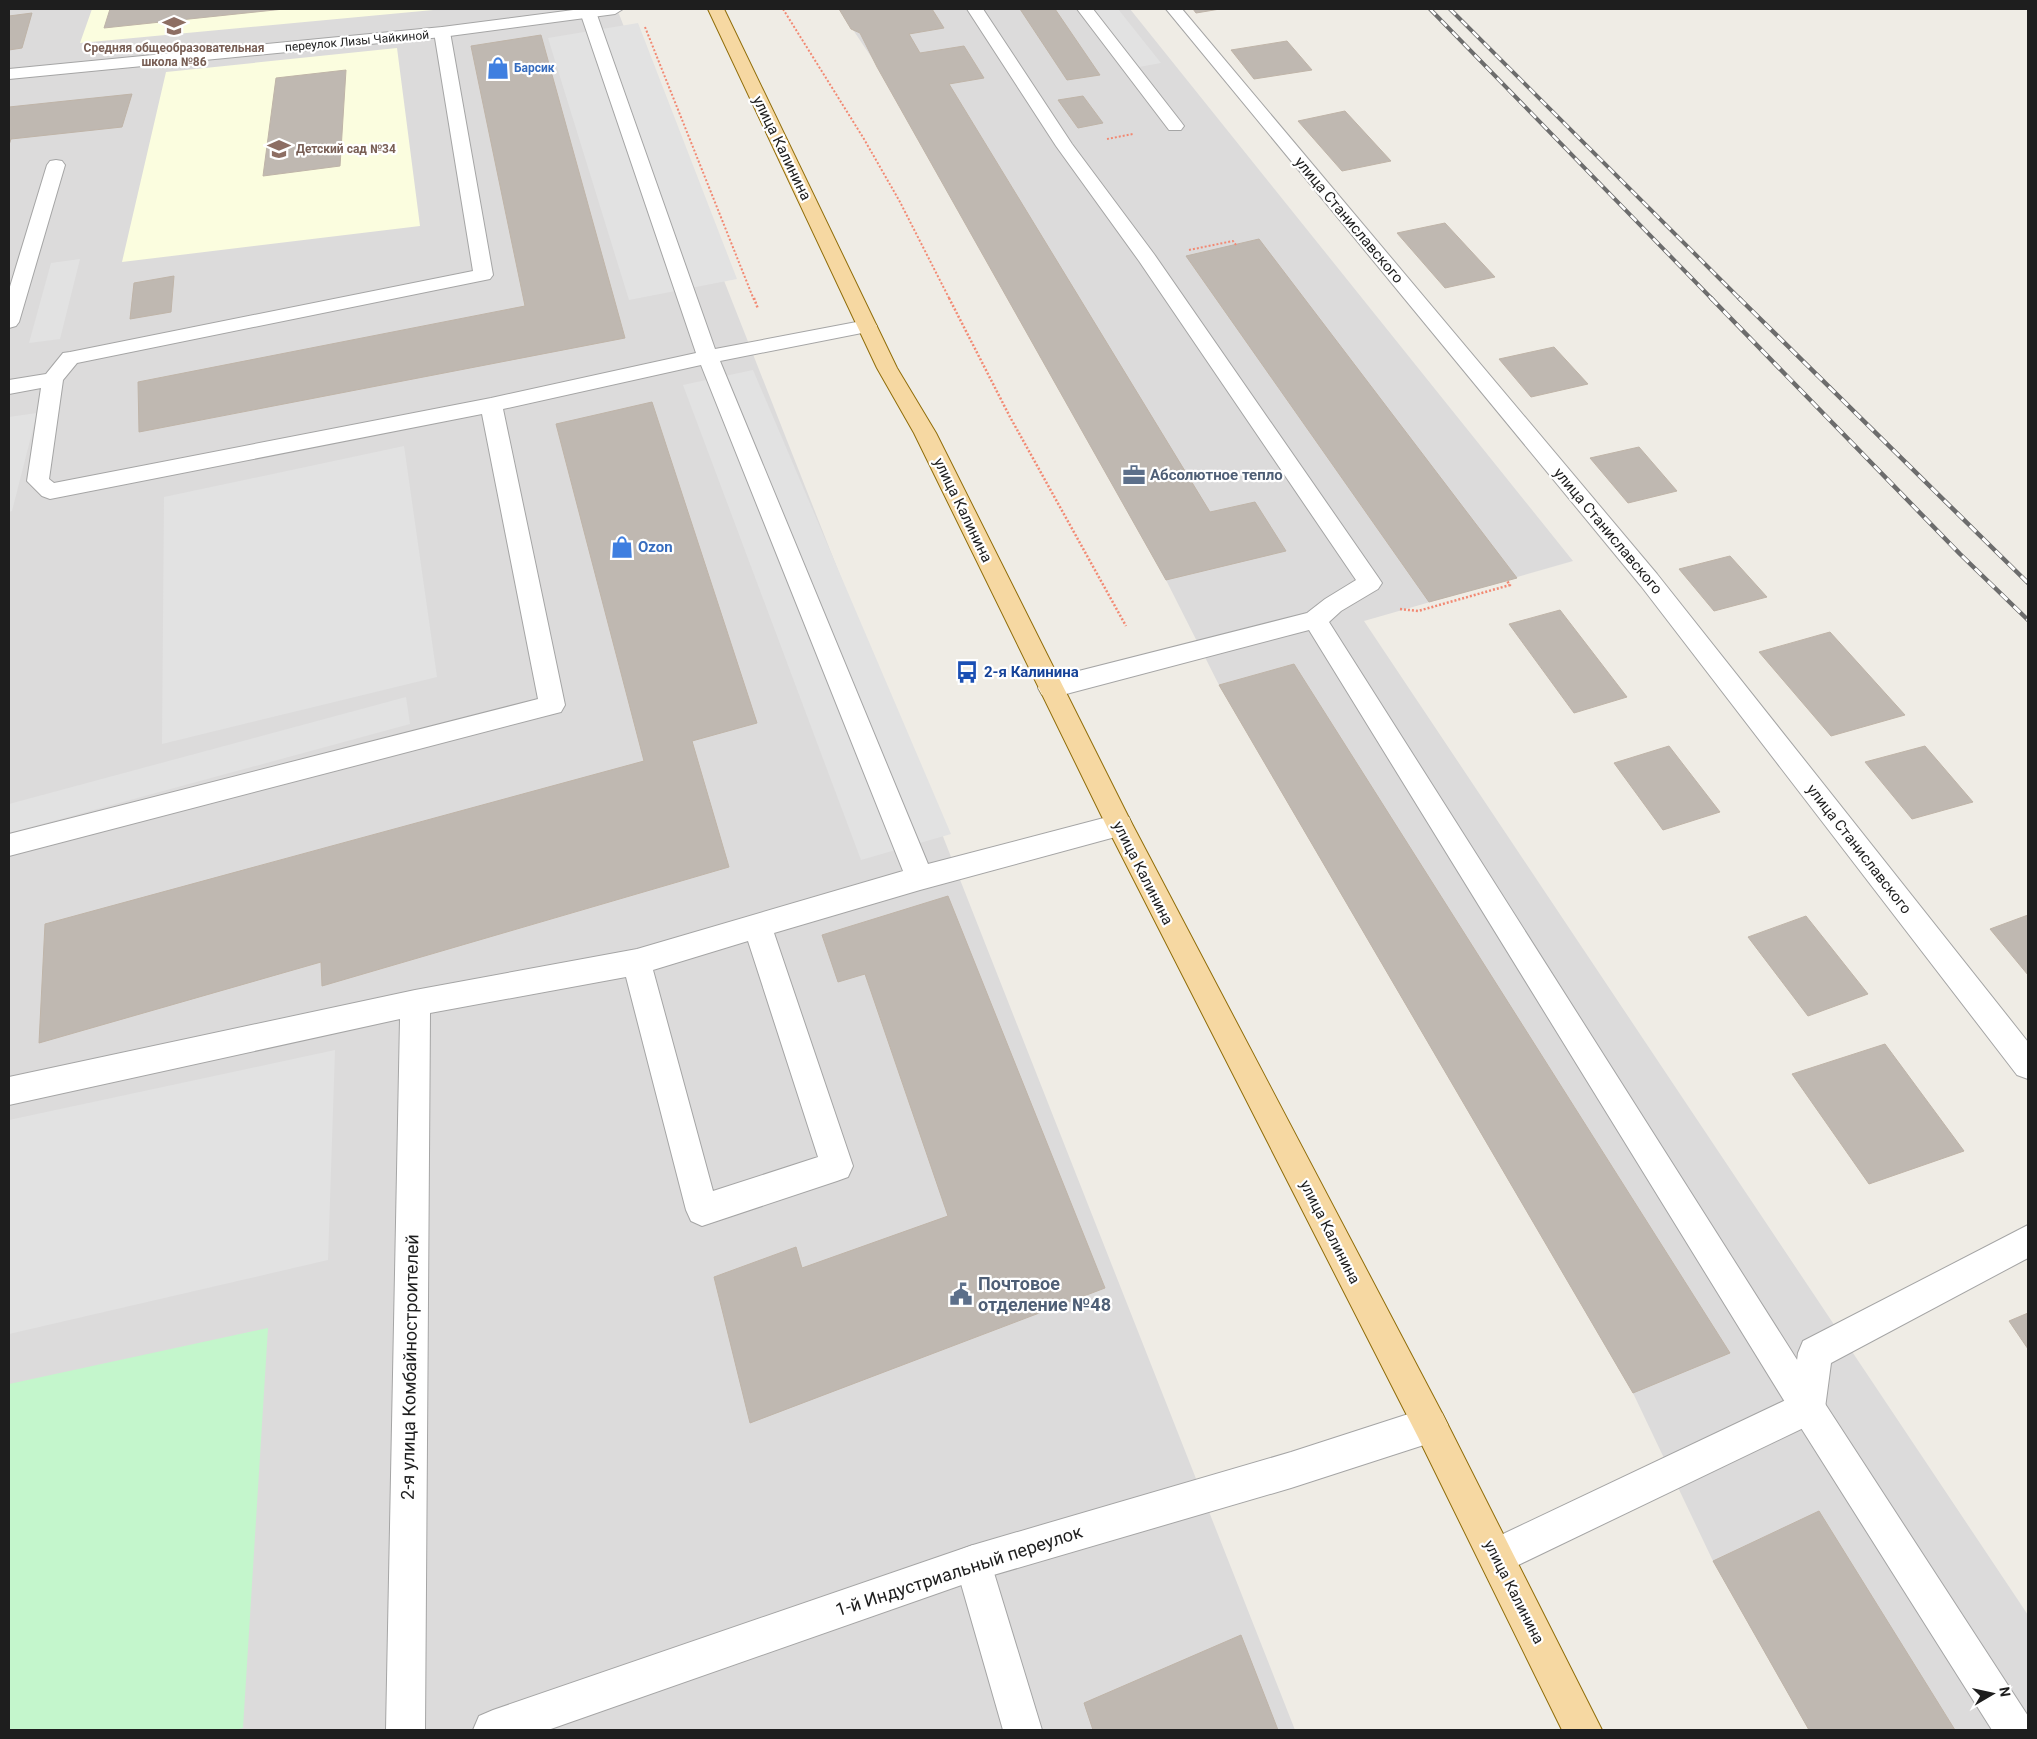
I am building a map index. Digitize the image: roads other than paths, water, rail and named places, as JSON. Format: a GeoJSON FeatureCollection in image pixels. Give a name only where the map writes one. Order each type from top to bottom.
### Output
{"type":"FeatureCollection","features":[{"type":"Feature","properties":{"kind":"main road","name":"улица Калинина"},"geometry":{"type":"LineString","coordinates":[[716,9],[887,368],[925,433],[1118,825],[1430,1425],[1584,1730]]}},
{"type":"Feature","properties":{"kind":"street","name":"переулок Лизы Чайкиной"},"geometry":{"type":"LineString","coordinates":[[9,74],[442,32],[614,9]]}},
{"type":"Feature","properties":{"kind":"street"},"geometry":{"type":"LineString","coordinates":[[975,9],[1065,146],[1153,266],[1370,583],[1333,604],[1315,620],[1051,688]]}},
{"type":"Feature","properties":{"kind":"street"},"geometry":{"type":"LineString","coordinates":[[1085,9],[1175,126]]}},
{"type":"Feature","properties":{"kind":"street","name":"улица Станиславского"},"geometry":{"type":"LineString","coordinates":[[1174,9],[1649,580],[2028,1065]]}},
{"type":"Feature","properties":{"kind":"street"},"geometry":{"type":"LineString","coordinates":[[588,12],[708,357],[920,878]]}},
{"type":"Feature","properties":{"kind":"street"},"geometry":{"type":"LineString","coordinates":[[442,32],[483,275],[70,358],[53,380],[38,482],[50,491],[491,405],[708,357],[867,326]]}},
{"type":"Feature","properties":{"kind":"street"},"geometry":{"type":"LineString","coordinates":[[9,322],[56,165]]}},
{"type":"Feature","properties":{"kind":"street"},"geometry":{"type":"LineString","coordinates":[[9,388],[53,380]]}},
{"type":"Feature","properties":{"kind":"street"},"geometry":{"type":"LineString","coordinates":[[9,845],[552,705],[491,405]]}},
{"type":"Feature","properties":{"kind":"street"},"geometry":{"type":"LineString","coordinates":[[1315,620],[1808,1408],[2014,1730]]}},
{"type":"Feature","properties":{"kind":"street"},"geometry":{"type":"LineString","coordinates":[[9,1091],[416,1003],[637,962],[920,878],[1118,825]]}},
{"type":"Feature","properties":{"kind":"street"},"geometry":{"type":"LineString","coordinates":[[637,962],[702,1210],[837,1166],[757,925]]}},
{"type":"Feature","properties":{"kind":"street","name":"2-я улица Комбайностроителей"},"geometry":{"type":"LineString","coordinates":[[405,1730],[416,1003]]}},
{"type":"Feature","properties":{"kind":"street"},"geometry":{"type":"LineString","coordinates":[[1808,1408],[1816,1353],[2028,1241]]}},
{"type":"Feature","properties":{"kind":"street"},"geometry":{"type":"LineString","coordinates":[[1497,1556],[1808,1408]]}},
{"type":"Feature","properties":{"kind":"street","name":"1-й Индустриальный переулок"},"geometry":{"type":"LineString","coordinates":[[493,1730],[973,1563],[1291,1470],[1430,1425]]}},
{"type":"Feature","properties":{"kind":"street"},"geometry":{"type":"LineString","coordinates":[[973,1563],[1023,1730]]}},
{"type":"Feature","properties":{"kind":"railway"},"geometry":{"type":"LineString","coordinates":[[1430,9],[1713,300]]}},
{"type":"Feature","properties":{"kind":"railway"},"geometry":{"type":"LineString","coordinates":[[1450,9],[1739,298]]}},
{"type":"Feature","properties":{"kind":"railway"},"geometry":{"type":"LineString","coordinates":[[1711,298],[1960,554],[2028,620]]}},
{"type":"Feature","properties":{"kind":"railway"},"geometry":{"type":"LineString","coordinates":[[1739,298],[2028,583]]}},
{"type":"Feature","properties":{"kind":"place","name":"Средняя общеобразовательная школа №86"},"geometry":{"type":"Point","coordinates":[174,26]}},
{"type":"Feature","properties":{"kind":"place","name":"Барсик"},"geometry":{"type":"Point","coordinates":[498,68]}},
{"type":"Feature","properties":{"kind":"place","name":"Детский сад №34"},"geometry":{"type":"Point","coordinates":[279,149]}},
{"type":"Feature","properties":{"kind":"place","name":"Абсолютное тепло"},"geometry":{"type":"Point","coordinates":[1134,475]}},
{"type":"Feature","properties":{"kind":"place","name":"Ozon"},"geometry":{"type":"Point","coordinates":[622,547]}},
{"type":"Feature","properties":{"kind":"place","name":"2-я Калинина"},"geometry":{"type":"Point","coordinates":[967,672]}},
{"type":"Feature","properties":{"kind":"place","name":"Почтовое отделение №48"},"geometry":{"type":"Point","coordinates":[961,1294]}}]}
